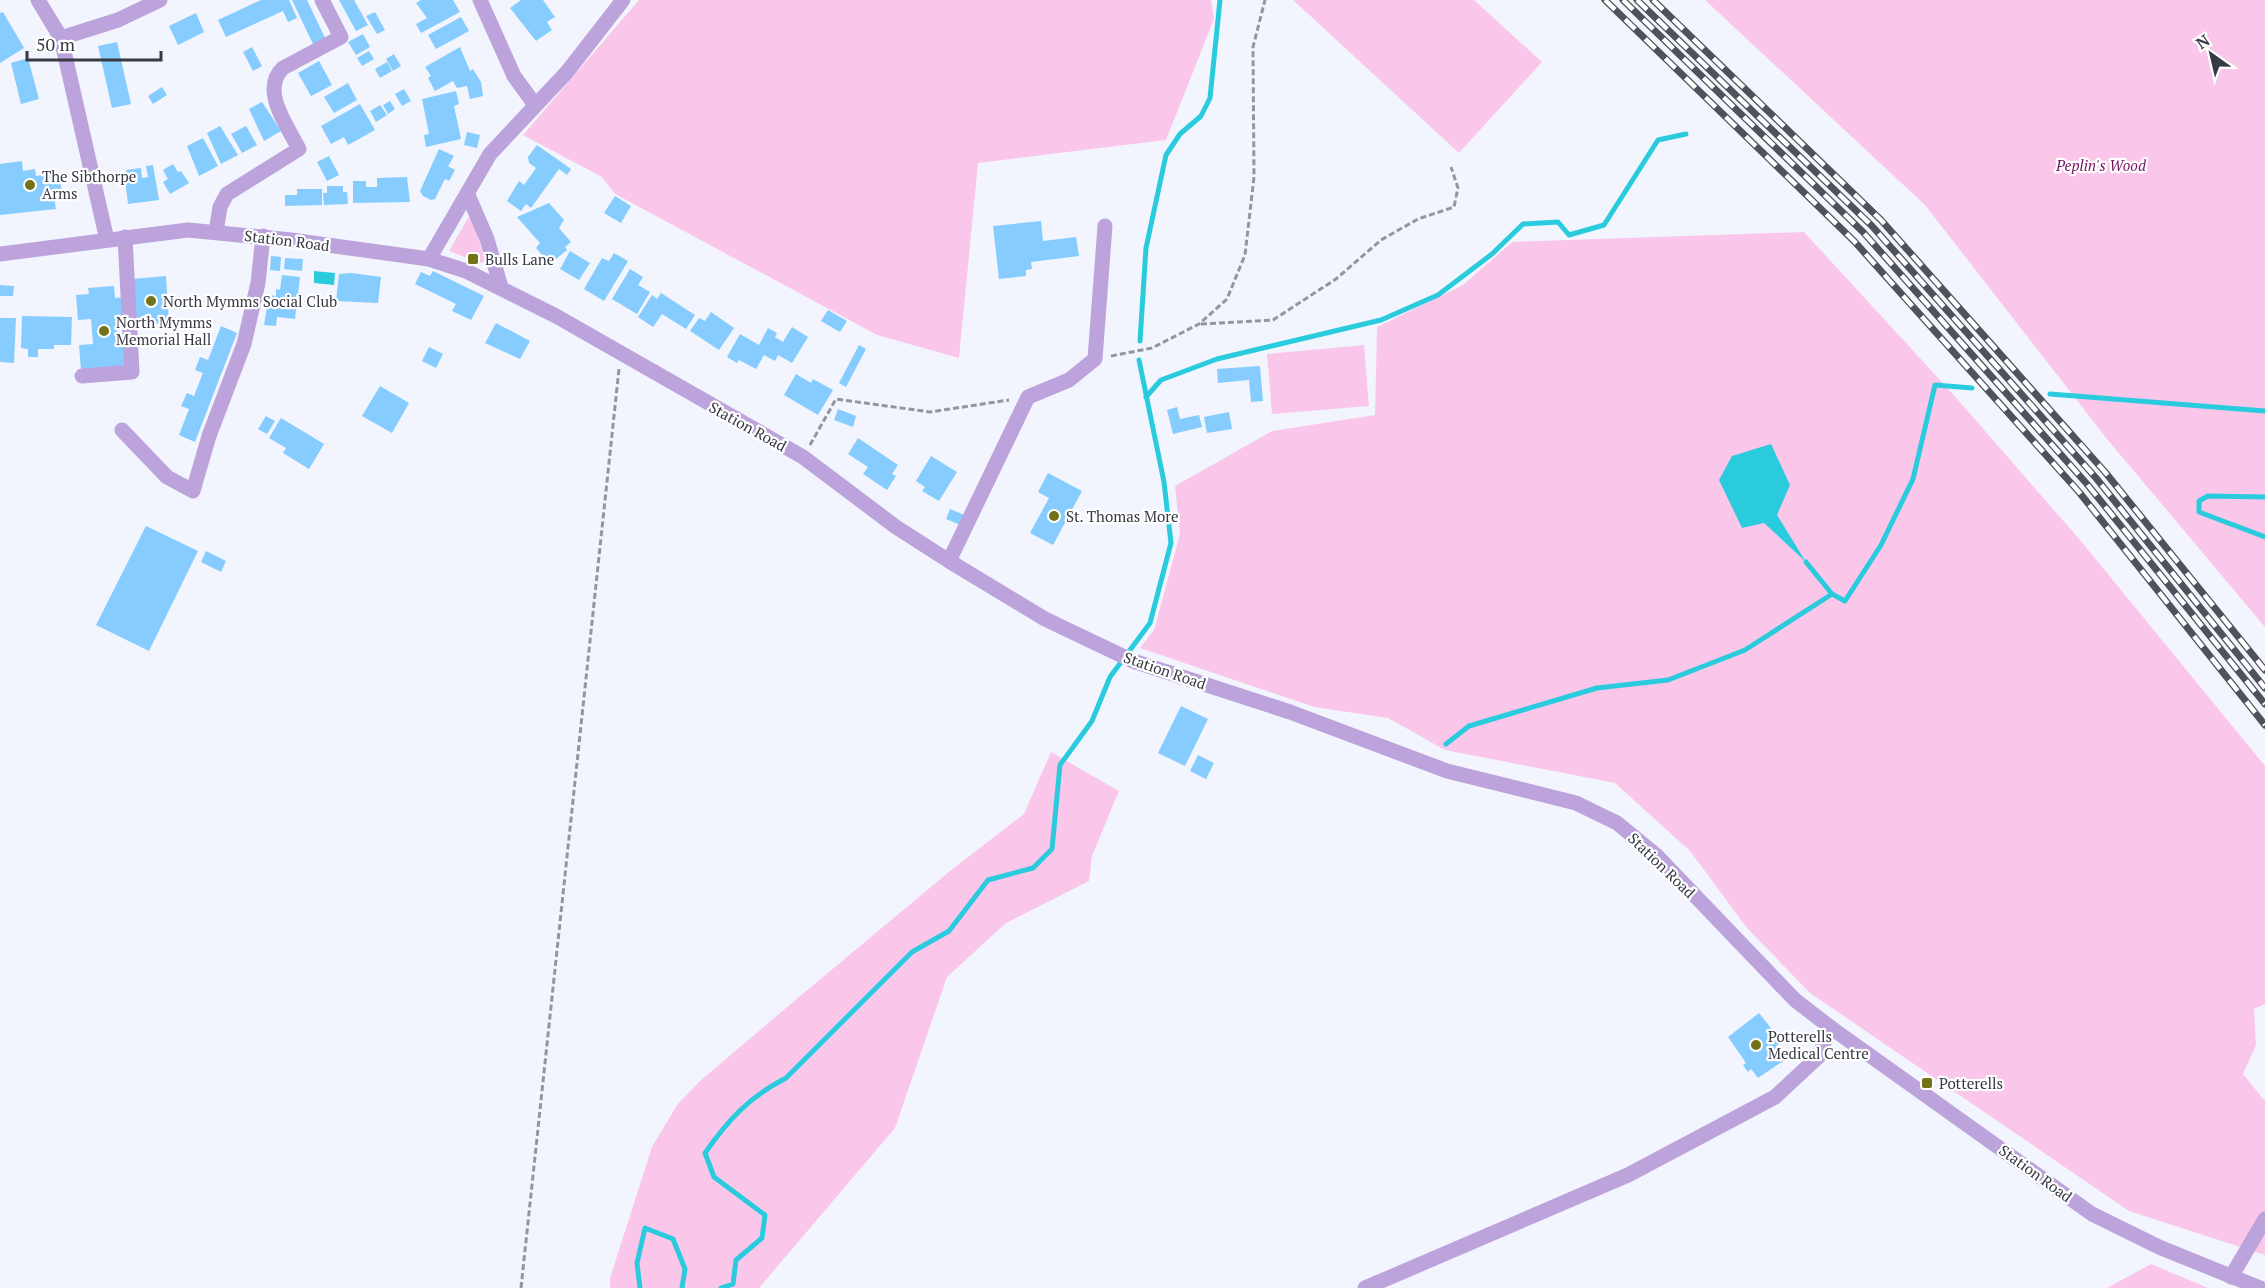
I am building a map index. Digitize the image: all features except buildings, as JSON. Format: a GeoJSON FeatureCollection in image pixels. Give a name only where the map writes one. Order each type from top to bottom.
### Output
{"type":"FeatureCollection","features":[{"type":"Feature","properties":{"kind":"street"},"geometry":{"type":"LineString","coordinates":[[38,0],[61,38],[107,240]]}},
{"type":"Feature","properties":{"kind":"street"},"geometry":{"type":"LineString","coordinates":[[61,38],[118,20],[159,0]]}},
{"type":"Feature","properties":{"kind":"street"},"geometry":{"type":"LineString","coordinates":[[216,232],[220,207],[227,194],[298,149],[272,88],[276,75],[284,68],[341,37],[322,0]]}},
{"type":"Feature","properties":{"kind":"street"},"geometry":{"type":"LineString","coordinates":[[480,0],[514,76],[535,105]]}},
{"type":"Feature","properties":{"kind":"street"},"geometry":{"type":"LineString","coordinates":[[429,260],[490,154],[567,72],[623,0]]}},
{"type":"Feature","properties":{"kind":"street"},"geometry":{"type":"LineString","coordinates":[[468,195],[487,239],[501,287]]}},
{"type":"Feature","properties":{"kind":"street"},"geometry":{"type":"LineString","coordinates":[[949,561],[1028,397],[1069,380],[1095,359],[1105,226]]}},
{"type":"Feature","properties":{"kind":"street","name":"Station Road"},"geometry":{"type":"LineString","coordinates":[[0,254],[188,230],[263,236],[429,260],[466,271],[501,287],[803,457],[896,527],[949,561],[1045,618],[1126,658],[1290,712],[1448,771],[1576,803],[1617,823],[1656,855],[1795,1000],[1830,1027],[2092,1214],[2260,1288]]}},
{"type":"Feature","properties":{"kind":"street"},"geometry":{"type":"LineString","coordinates":[[122,430],[167,477],[193,491],[209,436],[244,344],[258,283],[263,236]]}},
{"type":"Feature","properties":{"kind":"street"},"geometry":{"type":"LineString","coordinates":[[82,376],[132,372],[125,237]]}},
{"type":"Feature","properties":{"kind":"street"},"geometry":{"type":"LineString","coordinates":[[1365,1288],[1628,1175],[1775,1097],[1819,1056],[1830,1027]]}},
{"type":"Feature","properties":{"kind":"street"},"geometry":{"type":"LineString","coordinates":[[2231,1276],[2265,1219]]}},
{"type":"Feature","properties":{"kind":"path"},"geometry":{"type":"LineString","coordinates":[[1095,359],[1152,348],[1199,324],[1227,299],[1245,255],[1254,177],[1253,47],[1265,0]]}},
{"type":"Feature","properties":{"kind":"path"},"geometry":{"type":"LineString","coordinates":[[1199,324],[1273,320],[1336,279],[1381,240],[1418,219],[1454,207],[1458,188],[1451,167]]}},
{"type":"Feature","properties":{"kind":"path"},"geometry":{"type":"LineString","coordinates":[[521,1288],[620,353]]}},
{"type":"Feature","properties":{"kind":"path"},"geometry":{"type":"LineString","coordinates":[[803,457],[836,399],[930,412],[1028,397]]}},
{"type":"Feature","properties":{"kind":"green space"},"geometry":{"type":"Polygon","coordinates":[[[639,0],[1211,0],[1214,19],[1166,140],[978,163],[959,358],[877,335],[615,194],[602,177],[523,135],[639,0]]]}},
{"type":"Feature","properties":{"kind":"green space"},"geometry":{"type":"Polygon","coordinates":[[[1293,0],[1474,0],[1542,62],[1459,153],[1293,0]]]}},
{"type":"Feature","properties":{"kind":"green space","name":"Peplin's Wood"},"geometry":{"type":"Polygon","coordinates":[[[1705,0],[2265,0],[2265,627],[2107,439],[1925,205],[1705,0]]]}},
{"type":"Feature","properties":{"kind":"green space"},"geometry":{"type":"Polygon","coordinates":[[[468,218],[473,220],[485,261],[482,263],[478,262],[479,258],[469,254],[467,258],[449,251],[468,218]]]}},
{"type":"Feature","properties":{"kind":"green space"},"geometry":{"type":"Polygon","coordinates":[[[1804,232],[1952,393],[2080,540],[2265,766],[2265,1004],[2254,1009],[2256,1045],[2243,1074],[2265,1101],[2265,1255],[2129,1211],[1810,993],[1747,928],[1690,851],[1615,783],[1445,750],[1388,718],[1314,707],[1140,648],[1154,630],[1180,534],[1175,486],[1272,431],[1375,415],[1377,327],[1463,285],[1512,242],[1804,232]]]}},
{"type":"Feature","properties":{"kind":"green space"},"geometry":{"type":"Polygon","coordinates":[[[1364,345],[1369,406],[1272,414],[1267,354],[1364,345]]]}},
{"type":"Feature","properties":{"kind":"green space"},"geometry":{"type":"Polygon","coordinates":[[[1051,752],[1119,791],[1092,856],[1089,881],[1006,923],[947,977],[895,1128],[759,1288],[610,1288],[610,1278],[652,1147],[677,1105],[701,1080],[799,997],[950,871],[1024,814],[1051,752]]]}},
{"type":"Feature","properties":{"kind":"green space"},"geometry":{"type":"Polygon","coordinates":[[[2151,1264],[2208,1288],[2107,1288],[2151,1264]]]}},
{"type":"Feature","properties":{"kind":"water"},"geometry":{"type":"Polygon","coordinates":[[[314,271],[335,273],[334,285],[314,283],[314,271]]]}},
{"type":"Feature","properties":{"kind":"water"},"geometry":{"type":"Polygon","coordinates":[[[1771,444],[1790,485],[1777,515],[1806,562],[1764,523],[1742,528],[1719,480],[1732,456],[1771,444]]]}},
{"type":"Feature","properties":{"kind":"waterway"},"geometry":{"type":"LineString","coordinates":[[1140,341],[1146,248],[1166,155],[1180,134],[1201,116],[1210,98],[1220,0]]}},
{"type":"Feature","properties":{"kind":"waterway"},"geometry":{"type":"LineString","coordinates":[[1146,397],[1161,380],[1217,359],[1381,320],[1438,295],[1492,254],[1523,224],[1558,222],[1569,235],[1604,225],[1658,140],[1686,134]]}},
{"type":"Feature","properties":{"kind":"waterway"},"geometry":{"type":"LineString","coordinates":[[721,1288],[733,1284],[736,1260],[762,1238],[765,1215],[714,1177],[705,1153],[714,1141],[740,1110],[761,1093],[786,1078],[912,952],[949,931],[988,880],[1033,868],[1052,849],[1060,765],[1092,721],[1110,677],[1150,623],[1171,543],[1164,482],[1139,360]]}},
{"type":"Feature","properties":{"kind":"waterway"},"geometry":{"type":"LineString","coordinates":[[1806,562],[1832,594],[1845,601],[1881,545],[1913,479],[1935,385],[1972,388]]}},
{"type":"Feature","properties":{"kind":"waterway"},"geometry":{"type":"LineString","coordinates":[[2050,394],[2265,411]]}},
{"type":"Feature","properties":{"kind":"waterway"},"geometry":{"type":"LineString","coordinates":[[2265,497],[2208,496],[2199,501],[2199,512],[2265,537]]}},
{"type":"Feature","properties":{"kind":"waterway"},"geometry":{"type":"LineString","coordinates":[[1446,744],[1469,726],[1597,688],[1668,680],[1745,650],[1832,594]]}},
{"type":"Feature","properties":{"kind":"waterway"},"geometry":{"type":"LineString","coordinates":[[640,1288],[637,1263],[645,1228],[673,1239],[685,1269],[682,1288]]}},
{"type":"Feature","properties":{"kind":"railway"},"geometry":{"type":"LineString","coordinates":[[1605,0],[1854,241],[2079,492],[2265,725]]}},
{"type":"Feature","properties":{"kind":"railway"},"geometry":{"type":"LineString","coordinates":[[1623,0],[1863,232],[2087,484],[2265,704]]}},
{"type":"Feature","properties":{"kind":"railway"},"geometry":{"type":"LineString","coordinates":[[1637,0],[1872,226],[2096,478],[2265,688]]}},
{"type":"Feature","properties":{"kind":"railway"},"geometry":{"type":"LineString","coordinates":[[1653,0],[1881,220],[2105,472],[2265,670]]}},
{"type":"Feature","properties":{"kind":"place","name":"The Sibthorpe Arms"},"geometry":{"type":"Point","coordinates":[30,185]}},
{"type":"Feature","properties":{"kind":"place","name":"Bulls Lane"},"geometry":{"type":"Point","coordinates":[473,259]}},
{"type":"Feature","properties":{"kind":"place","name":"North Mymms Social Club"},"geometry":{"type":"Point","coordinates":[151,301]}},
{"type":"Feature","properties":{"kind":"place","name":"North Mymms Memorial Hall"},"geometry":{"type":"Point","coordinates":[104,331]}},
{"type":"Feature","properties":{"kind":"place","name":"St. Thomas More"},"geometry":{"type":"Point","coordinates":[1054,516]}},
{"type":"Feature","properties":{"kind":"place","name":"Potterells Medical Centre"},"geometry":{"type":"Point","coordinates":[1756,1045]}},
{"type":"Feature","properties":{"kind":"place","name":"Potterells"},"geometry":{"type":"Point","coordinates":[1927,1083]}}]}
